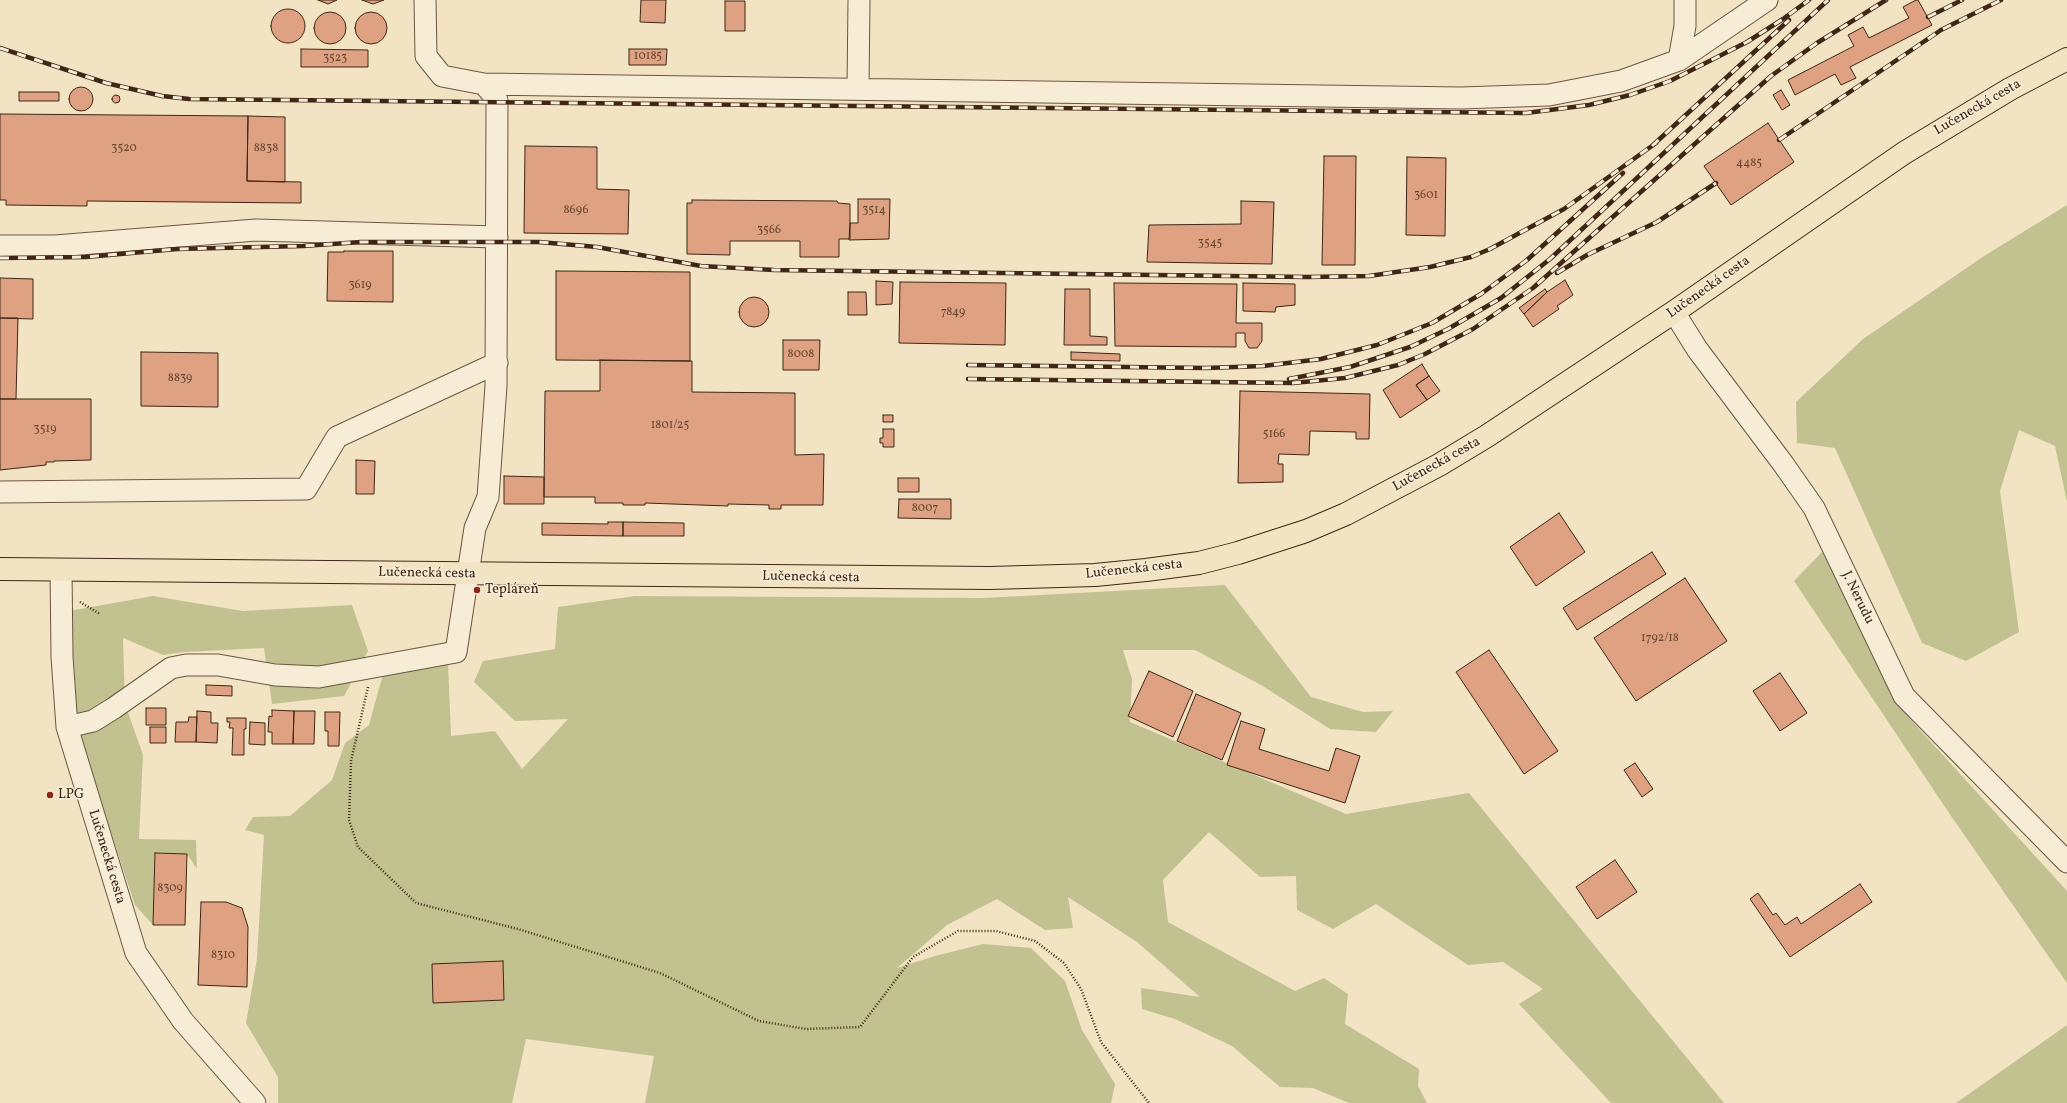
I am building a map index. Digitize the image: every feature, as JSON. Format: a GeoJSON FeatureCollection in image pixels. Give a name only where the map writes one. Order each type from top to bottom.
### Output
{"type":"FeatureCollection","features":[{"type":"Feature","properties":{"kind":"main road","name":"Lučenecká cesta"},"geometry":{"type":"LineString","coordinates":[[0,569],[990,578],[1095,575],[1199,563],[1245,551],[1306,531],[1346,514],[1439,465],[1535,406],[1904,153],[2010,89],[2067,59]]}},
{"type":"Feature","properties":{"kind":"street"},"geometry":{"type":"LineString","coordinates":[[425,0],[426,56],[442,76],[484,84],[1462,98],[1541,95],[1621,81],[1679,60],[1767,0]]}},
{"type":"Feature","properties":{"kind":"street"},"geometry":{"type":"LineString","coordinates":[[858,89],[859,0]]}},
{"type":"Feature","properties":{"kind":"street"},"geometry":{"type":"LineString","coordinates":[[1679,60],[1685,26],[1686,0]]}},
{"type":"Feature","properties":{"kind":"street"},"geometry":{"type":"LineString","coordinates":[[67,727],[93,721],[172,668],[186,664],[218,665],[275,675],[296,677],[338,675],[372,667],[456,652],[475,528],[488,497],[496,363],[497,100],[484,84]]}},
{"type":"Feature","properties":{"kind":"street"},"geometry":{"type":"LineString","coordinates":[[0,246],[55,246],[256,230],[497,237]]}},
{"type":"Feature","properties":{"kind":"street","name":"J. Nerudu"},"geometry":{"type":"LineString","coordinates":[[1674,312],[1697,349],[1784,465],[1814,508],[1904,696],[2067,862]]}},
{"type":"Feature","properties":{"kind":"street"},"geometry":{"type":"LineString","coordinates":[[0,492],[306,489],[338,437],[496,363]]}},
{"type":"Feature","properties":{"kind":"street","name":"Lučenecká cesta"},"geometry":{"type":"LineString","coordinates":[[61,570],[62,657],[67,727],[136,953],[182,1021],[256,1103]]}},
{"type":"Feature","properties":{"kind":"path"},"geometry":{"type":"LineString","coordinates":[[74,598],[100,614]]}},
{"type":"Feature","properties":{"kind":"path"},"geometry":{"type":"LineString","coordinates":[[372,667],[351,761],[349,820],[358,847],[416,903],[518,928],[660,973],[759,1020],[806,1029],[860,1027],[913,957],[958,931],[996,932],[1035,942],[1064,963],[1081,989],[1101,1042],[1149,1103]]}},
{"type":"Feature","properties":{"kind":"green space"},"geometry":{"type":"Polygon","coordinates":[[[2067,205],[2067,502],[2055,446],[2019,430],[2000,491],[2019,632],[1966,661],[1922,643],[1835,448],[1797,443],[1796,402],[1863,339],[1984,256],[2067,205]]]}},
{"type":"Feature","properties":{"kind":"green space"},"geometry":{"type":"Polygon","coordinates":[[[1822,552],[1910,719],[2067,891],[2067,983],[1949,813],[1794,581],[1822,552]]]}},
{"type":"Feature","properties":{"kind":"green space"},"geometry":{"type":"Polygon","coordinates":[[[1225,585],[1311,697],[1363,712],[1393,711],[1376,732],[1330,729],[1261,685],[1195,650],[1123,650],[1132,679],[1130,722],[1346,814],[1469,793],[1724,1103],[1611,1103],[1519,1004],[1543,989],[1503,962],[1468,965],[1376,904],[1333,929],[1297,910],[1296,876],[1260,877],[1209,832],[1163,880],[1168,922],[1295,991],[1324,978],[1348,994],[1345,1024],[1419,1069],[1418,1086],[1427,1103],[1349,1103],[1313,1088],[1280,1087],[1232,1046],[1175,1019],[1142,1009],[1141,988],[1200,997],[1137,942],[1068,897],[1073,928],[1045,930],[997,899],[947,925],[897,968],[935,956],[983,944],[1031,948],[1065,981],[1082,1030],[1115,1084],[1111,1103],[645,1103],[654,1056],[526,1039],[512,1103],[278,1103],[278,1077],[246,1023],[257,959],[264,835],[245,830],[253,817],[290,816],[332,780],[345,743],[369,725],[383,674],[448,664],[451,736],[495,731],[522,769],[568,719],[515,721],[474,682],[483,661],[555,649],[558,607],[635,596],[985,598],[1225,585]]]}},
{"type":"Feature","properties":{"kind":"green space"},"geometry":{"type":"Polygon","coordinates":[[[153,596],[243,611],[352,605],[368,651],[344,696],[272,704],[264,648],[184,652],[163,655],[123,638],[125,704],[143,755],[139,839],[196,840],[197,869],[187,854],[155,853],[153,925],[135,905],[71,712],[69,611],[153,596]]]}},
{"type":"Feature","properties":{"kind":"green space"},"geometry":{"type":"Polygon","coordinates":[[[2067,1025],[2067,1103],[1956,1103],[2067,1025]]]}},
{"type":"Feature","properties":{"kind":"building"},"geometry":{"type":"Polygon","coordinates":[[[318,0],[337,0],[328,4],[318,0]]]}},
{"type":"Feature","properties":{"kind":"building"},"geometry":{"type":"Polygon","coordinates":[[[362,0],[384,0],[373,4],[362,0]]]}},
{"type":"Feature","properties":{"kind":"building"},"geometry":{"type":"Polygon","coordinates":[[[641,0],[666,0],[665,23],[640,22],[641,0]]]}},
{"type":"Feature","properties":{"kind":"building"},"geometry":{"type":"Polygon","coordinates":[[[1918,0],[1932,25],[1850,67],[1856,78],[1841,85],[1835,74],[1795,95],[1788,80],[1854,46],[1848,35],[1863,27],[1869,38],[1909,18],[1903,7],[1918,0]]]}},
{"type":"Feature","properties":{"kind":"building"},"geometry":{"type":"Polygon","coordinates":[[[725,1],[745,1],[745,31],[725,31],[725,1]]]}},
{"type":"Feature","properties":{"kind":"building"},"geometry":{"type":"Polygon","coordinates":[[[285,9],[291,9],[295,10],[302,16],[305,26],[304,33],[298,40],[291,43],[285,43],[281,42],[274,36],[271,29],[271,23],[272,19],[278,12],[285,9]]]}},
{"type":"Feature","properties":{"kind":"building"},"geometry":{"type":"Polygon","coordinates":[[[327,12],[333,12],[343,19],[346,28],[345,34],[339,41],[333,44],[327,44],[317,37],[314,31],[314,25],[321,15],[327,12]]]}},
{"type":"Feature","properties":{"kind":"building"},"geometry":{"type":"Polygon","coordinates":[[[368,12],[374,12],[384,19],[387,28],[386,34],[380,41],[374,44],[368,44],[358,37],[355,31],[355,25],[362,15],[368,12]]]}},
{"type":"Feature","properties":{"kind":"building"},"geometry":{"type":"Polygon","coordinates":[[[301,49],[368,50],[368,67],[301,67],[301,49]]]}},
{"type":"Feature","properties":{"kind":"building"},"geometry":{"type":"Polygon","coordinates":[[[629,49],[667,49],[666,65],[629,65],[629,49]]]}},
{"type":"Feature","properties":{"kind":"building"},"geometry":{"type":"Polygon","coordinates":[[[81,87],[90,90],[93,99],[90,108],[81,111],[72,108],[69,99],[72,90],[81,87]]]}},
{"type":"Feature","properties":{"kind":"building"},"geometry":{"type":"Polygon","coordinates":[[[1781,90],[1790,105],[1782,110],[1773,95],[1781,90]]]}},
{"type":"Feature","properties":{"kind":"building"},"geometry":{"type":"Polygon","coordinates":[[[19,92],[59,92],[59,101],[19,101],[19,92]]]}},
{"type":"Feature","properties":{"kind":"building"},"geometry":{"type":"Polygon","coordinates":[[[116,95],[119,96],[119,102],[116,103],[113,102],[112,99],[113,96],[116,95]]]}},
{"type":"Feature","properties":{"kind":"building"},"geometry":{"type":"Polygon","coordinates":[[[0,114],[248,116],[247,181],[301,182],[301,203],[87,201],[87,206],[6,205],[6,200],[0,200],[0,114]]]}},
{"type":"Feature","properties":{"kind":"building"},"geometry":{"type":"Polygon","coordinates":[[[248,116],[285,117],[285,182],[247,181],[248,116]]]}},
{"type":"Feature","properties":{"kind":"building"},"geometry":{"type":"Polygon","coordinates":[[[1768,123],[1794,162],[1731,205],[1704,166],[1768,123]]]}},
{"type":"Feature","properties":{"kind":"building"},"geometry":{"type":"Polygon","coordinates":[[[525,146],[597,147],[597,189],[629,190],[628,234],[524,233],[525,146]]]}},
{"type":"Feature","properties":{"kind":"building"},"geometry":{"type":"Polygon","coordinates":[[[1324,156],[1356,156],[1355,265],[1322,265],[1324,156]]]}},
{"type":"Feature","properties":{"kind":"building"},"geometry":{"type":"Polygon","coordinates":[[[1407,157],[1446,158],[1445,236],[1406,235],[1407,157]]]}},
{"type":"Feature","properties":{"kind":"building"},"geometry":{"type":"Polygon","coordinates":[[[858,199],[890,199],[889,239],[849,240],[850,223],[858,223],[858,199]]]}},
{"type":"Feature","properties":{"kind":"building"},"geometry":{"type":"Polygon","coordinates":[[[692,200],[837,201],[838,203],[850,204],[850,239],[839,239],[839,257],[800,257],[800,241],[730,241],[730,255],[687,254],[687,203],[692,203],[692,200]]]}},
{"type":"Feature","properties":{"kind":"building"},"geometry":{"type":"Polygon","coordinates":[[[1241,201],[1274,202],[1272,264],[1147,262],[1149,225],[1241,224],[1241,201]]]}},
{"type":"Feature","properties":{"kind":"building"},"geometry":{"type":"Polygon","coordinates":[[[393,251],[393,302],[327,301],[328,252],[393,251]]]}},
{"type":"Feature","properties":{"kind":"building"},"geometry":{"type":"Polygon","coordinates":[[[556,271],[690,272],[690,361],[556,360],[556,271]]]}},
{"type":"Feature","properties":{"kind":"building"},"geometry":{"type":"Polygon","coordinates":[[[0,278],[33,279],[33,319],[0,318],[0,278]]]}},
{"type":"Feature","properties":{"kind":"building"},"geometry":{"type":"Polygon","coordinates":[[[1565,280],[1573,295],[1557,306],[1559,309],[1533,327],[1524,314],[1547,292],[1565,280]]]}},
{"type":"Feature","properties":{"kind":"building"},"geometry":{"type":"Polygon","coordinates":[[[876,281],[893,282],[892,304],[876,305],[876,281]]]}},
{"type":"Feature","properties":{"kind":"building"},"geometry":{"type":"Polygon","coordinates":[[[900,282],[1006,283],[1005,345],[899,343],[900,282]]]}},
{"type":"Feature","properties":{"kind":"building"},"geometry":{"type":"Polygon","coordinates":[[[1114,283],[1237,284],[1236,323],[1262,323],[1262,341],[1257,348],[1249,348],[1245,341],[1245,333],[1236,333],[1236,347],[1115,346],[1114,283]]]}},
{"type":"Feature","properties":{"kind":"building"},"geometry":{"type":"Polygon","coordinates":[[[1243,283],[1295,284],[1295,305],[1276,307],[1275,312],[1243,311],[1243,283]]]}},
{"type":"Feature","properties":{"kind":"building"},"geometry":{"type":"Polygon","coordinates":[[[1065,289],[1090,289],[1090,336],[1107,337],[1107,345],[1064,345],[1065,289]]]}},
{"type":"Feature","properties":{"kind":"building"},"geometry":{"type":"Polygon","coordinates":[[[1545,289],[1547,292],[1524,314],[1519,308],[1545,289]]]}},
{"type":"Feature","properties":{"kind":"building"},"geometry":{"type":"Polygon","coordinates":[[[848,292],[866,292],[867,315],[848,315],[848,292]]]}},
{"type":"Feature","properties":{"kind":"building"},"geometry":{"type":"Polygon","coordinates":[[[754,297],[760,298],[768,306],[768,318],[760,326],[754,327],[748,326],[740,318],[739,312],[740,306],[748,298],[754,297]]]}},
{"type":"Feature","properties":{"kind":"building"},"geometry":{"type":"Polygon","coordinates":[[[0,318],[18,318],[16,399],[0,399],[0,318]]]}},
{"type":"Feature","properties":{"kind":"building"},"geometry":{"type":"Polygon","coordinates":[[[783,340],[820,340],[819,370],[783,370],[783,340]]]}},
{"type":"Feature","properties":{"kind":"building"},"geometry":{"type":"Polygon","coordinates":[[[141,352],[218,353],[218,407],[141,406],[141,352]]]}},
{"type":"Feature","properties":{"kind":"building"},"geometry":{"type":"Polygon","coordinates":[[[1071,352],[1120,354],[1120,361],[1071,360],[1071,352]]]}},
{"type":"Feature","properties":{"kind":"building"},"geometry":{"type":"Polygon","coordinates":[[[600,360],[692,361],[692,392],[795,393],[795,455],[824,454],[823,505],[781,505],[781,509],[769,509],[769,505],[728,504],[728,506],[645,503],[645,505],[623,505],[623,503],[595,503],[595,497],[544,497],[545,391],[600,391],[600,360]]]}},
{"type":"Feature","properties":{"kind":"building"},"geometry":{"type":"Polygon","coordinates":[[[1422,364],[1429,376],[1416,385],[1427,400],[1400,418],[1383,390],[1422,364]]]}},
{"type":"Feature","properties":{"kind":"building"},"geometry":{"type":"Polygon","coordinates":[[[1429,376],[1440,391],[1427,400],[1416,385],[1429,376]]]}},
{"type":"Feature","properties":{"kind":"building"},"geometry":{"type":"Polygon","coordinates":[[[1240,391],[1370,394],[1369,439],[1356,439],[1356,432],[1310,431],[1309,455],[1279,454],[1278,464],[1283,464],[1283,482],[1238,483],[1240,391]]]}},
{"type":"Feature","properties":{"kind":"building"},"geometry":{"type":"Polygon","coordinates":[[[0,399],[91,399],[91,460],[54,461],[46,462],[46,465],[0,470],[0,399]]]}},
{"type":"Feature","properties":{"kind":"building"},"geometry":{"type":"Polygon","coordinates":[[[883,415],[893,415],[893,422],[883,422],[883,415]]]}},
{"type":"Feature","properties":{"kind":"building"},"geometry":{"type":"Polygon","coordinates":[[[883,429],[894,429],[894,447],[883,447],[883,443],[880,443],[880,438],[883,438],[883,429]]]}},
{"type":"Feature","properties":{"kind":"building"},"geometry":{"type":"Polygon","coordinates":[[[356,460],[375,461],[374,494],[356,494],[356,460]]]}},
{"type":"Feature","properties":{"kind":"building"},"geometry":{"type":"Polygon","coordinates":[[[504,476],[544,477],[544,504],[504,504],[504,476]]]}},
{"type":"Feature","properties":{"kind":"building"},"geometry":{"type":"Polygon","coordinates":[[[898,478],[919,478],[919,492],[898,492],[898,478]]]}},
{"type":"Feature","properties":{"kind":"building"},"geometry":{"type":"Polygon","coordinates":[[[899,499],[951,499],[951,519],[898,518],[899,499]]]}},
{"type":"Feature","properties":{"kind":"building"},"geometry":{"type":"Polygon","coordinates":[[[1559,513],[1585,552],[1536,586],[1510,547],[1559,513]]]}},
{"type":"Feature","properties":{"kind":"building"},"geometry":{"type":"Polygon","coordinates":[[[608,522],[623,522],[623,536],[542,535],[542,523],[608,524],[608,522]]]}},
{"type":"Feature","properties":{"kind":"building"},"geometry":{"type":"Polygon","coordinates":[[[623,522],[684,523],[684,536],[623,536],[623,522]]]}},
{"type":"Feature","properties":{"kind":"building"},"geometry":{"type":"Polygon","coordinates":[[[1652,552],[1666,574],[1577,630],[1563,608],[1652,552]]]}},
{"type":"Feature","properties":{"kind":"building"},"geometry":{"type":"Polygon","coordinates":[[[1685,578],[1727,641],[1636,701],[1594,638],[1685,578]]]}},
{"type":"Feature","properties":{"kind":"building"},"geometry":{"type":"Polygon","coordinates":[[[1489,650],[1558,751],[1524,774],[1456,672],[1489,650]]]}},
{"type":"Feature","properties":{"kind":"building"},"geometry":{"type":"Polygon","coordinates":[[[1149,671],[1193,691],[1173,737],[1128,716],[1149,671]]]}},
{"type":"Feature","properties":{"kind":"building"},"geometry":{"type":"Polygon","coordinates":[[[1780,673],[1807,713],[1780,731],[1753,691],[1780,673]]]}},
{"type":"Feature","properties":{"kind":"building"},"geometry":{"type":"Polygon","coordinates":[[[206,685],[232,686],[232,696],[206,695],[206,685]]]}},
{"type":"Feature","properties":{"kind":"building"},"geometry":{"type":"Polygon","coordinates":[[[1196,694],[1241,713],[1222,760],[1177,741],[1196,694]]]}},
{"type":"Feature","properties":{"kind":"building"},"geometry":{"type":"Polygon","coordinates":[[[146,708],[166,708],[166,725],[146,725],[146,708]]]}},
{"type":"Feature","properties":{"kind":"building"},"geometry":{"type":"Polygon","coordinates":[[[272,710],[294,711],[293,744],[272,744],[272,732],[268,732],[269,716],[272,717],[272,710]]]}},
{"type":"Feature","properties":{"kind":"building"},"geometry":{"type":"Polygon","coordinates":[[[197,711],[211,712],[211,723],[218,723],[217,743],[196,742],[197,711]]]}},
{"type":"Feature","properties":{"kind":"building"},"geometry":{"type":"Polygon","coordinates":[[[294,711],[315,711],[314,744],[293,744],[294,711]]]}},
{"type":"Feature","properties":{"kind":"building"},"geometry":{"type":"Polygon","coordinates":[[[325,712],[340,712],[339,746],[328,746],[328,731],[325,731],[325,712]]]}},
{"type":"Feature","properties":{"kind":"building"},"geometry":{"type":"Polygon","coordinates":[[[189,717],[197,717],[196,742],[175,742],[176,722],[188,722],[189,717]]]}},
{"type":"Feature","properties":{"kind":"building"},"geometry":{"type":"Polygon","coordinates":[[[227,718],[246,718],[246,729],[244,729],[244,755],[232,755],[233,728],[229,728],[230,722],[227,722],[227,718]]]}},
{"type":"Feature","properties":{"kind":"building"},"geometry":{"type":"Polygon","coordinates":[[[1241,721],[1265,729],[1259,749],[1329,771],[1336,748],[1360,756],[1345,803],[1227,765],[1241,721]]]}},
{"type":"Feature","properties":{"kind":"building"},"geometry":{"type":"Polygon","coordinates":[[[250,722],[265,723],[265,745],[249,744],[250,722]]]}},
{"type":"Feature","properties":{"kind":"building"},"geometry":{"type":"Polygon","coordinates":[[[150,727],[166,727],[166,743],[150,743],[150,727]]]}},
{"type":"Feature","properties":{"kind":"building"},"geometry":{"type":"Polygon","coordinates":[[[1635,763],[1653,789],[1642,797],[1624,770],[1635,763]]]}},
{"type":"Feature","properties":{"kind":"building"},"geometry":{"type":"Polygon","coordinates":[[[155,853],[187,854],[185,925],[153,925],[155,853]]]}},
{"type":"Feature","properties":{"kind":"building"},"geometry":{"type":"Polygon","coordinates":[[[1615,860],[1637,892],[1597,919],[1576,887],[1615,860]]]}},
{"type":"Feature","properties":{"kind":"building"},"geometry":{"type":"Polygon","coordinates":[[[1860,884],[1872,902],[1790,957],[1750,899],[1758,893],[1773,915],[1776,913],[1785,925],[1797,917],[1801,924],[1860,884]]]}},
{"type":"Feature","properties":{"kind":"building"},"geometry":{"type":"Polygon","coordinates":[[[201,902],[226,902],[242,908],[248,927],[247,987],[198,985],[201,902]]]}},
{"type":"Feature","properties":{"kind":"building"},"geometry":{"type":"Polygon","coordinates":[[[503,961],[504,1000],[433,1003],[432,964],[503,961]]]}},
{"type":"Feature","properties":{"kind":"railway"},"geometry":{"type":"LineString","coordinates":[[0,48],[106,83],[162,96],[189,99],[1526,113],[1589,105],[1630,95],[1670,81],[1747,42],[1809,0]]}},
{"type":"Feature","properties":{"kind":"railway"},"geometry":{"type":"LineString","coordinates":[[1289,379],[1350,367],[1410,347],[1448,329],[1501,298],[1550,259],[1828,0]]}},
{"type":"Feature","properties":{"kind":"railway"},"geometry":{"type":"LineString","coordinates":[[968,379],[1293,383],[1345,378],[1398,365],[1425,354],[1473,329],[1533,288],[1771,76],[1817,43],[1886,0]]}},
{"type":"Feature","properties":{"kind":"railway"},"geometry":{"type":"LineString","coordinates":[[1928,17],[1962,0]]}},
{"type":"Feature","properties":{"kind":"railway"},"geometry":{"type":"LineString","coordinates":[[1779,140],[1941,30],[2001,0]]}},
{"type":"Feature","properties":{"kind":"railway"},"geometry":{"type":"LineString","coordinates":[[1652,146],[1789,20]]}},
{"type":"Feature","properties":{"kind":"railway"},"geometry":{"type":"LineString","coordinates":[[0,258],[86,257],[177,249],[303,246],[361,242],[539,242],[597,247],[701,266],[774,270],[1307,277],[1369,276],[1430,267],[1471,257],[1490,249],[1564,209],[1656,143]]}},
{"type":"Feature","properties":{"kind":"railway"},"geometry":{"type":"LineString","coordinates":[[968,365],[1206,368],[1263,366],[1321,359],[1377,345],[1432,323],[1481,294],[1527,260],[1623,173]]}},
{"type":"Feature","properties":{"kind":"railway"},"geometry":{"type":"LineString","coordinates":[[1557,273],[1587,255],[1657,222],[1716,183]]}},
{"type":"Feature","properties":{"kind":"place","name":"Tepláreň"},"geometry":{"type":"Point","coordinates":[477,590]}},
{"type":"Feature","properties":{"kind":"place","name":"LPG"},"geometry":{"type":"Point","coordinates":[50,795]}}]}
